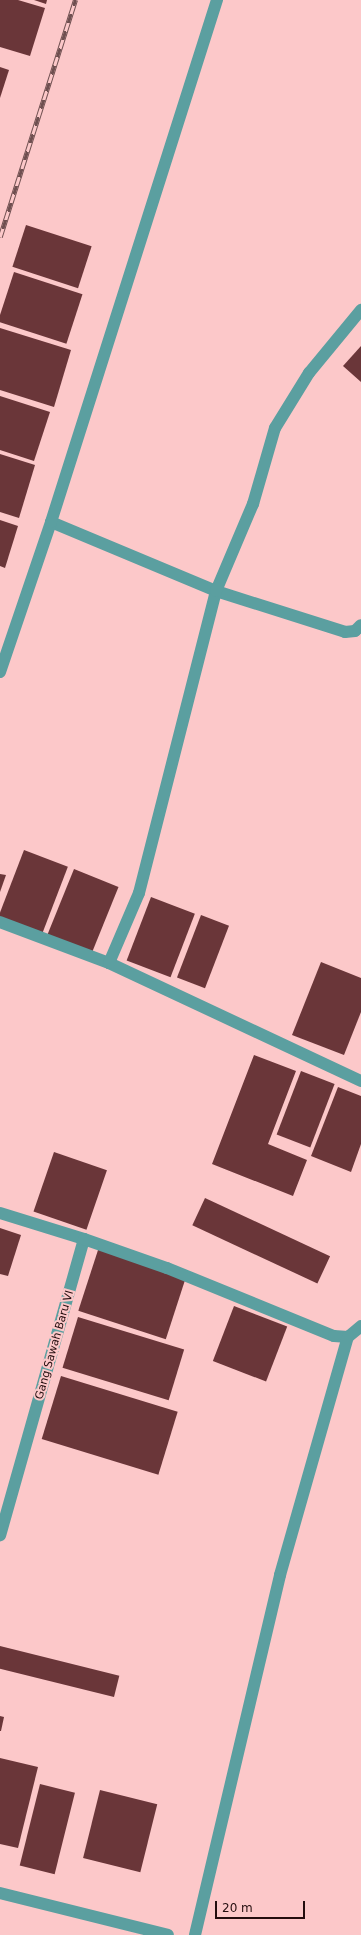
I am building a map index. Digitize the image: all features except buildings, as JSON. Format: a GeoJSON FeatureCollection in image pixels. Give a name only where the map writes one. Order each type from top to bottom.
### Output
{"type":"FeatureCollection","features":[{"type":"Feature","properties":{"kind":"street"},"geometry":{"type":"LineString","coordinates":[[0,672],[51,522],[217,0]]}},
{"type":"Feature","properties":{"kind":"street"},"geometry":{"type":"LineString","coordinates":[[109,963],[138,893],[216,591],[253,504],[275,428],[308,373],[361,310]]}},
{"type":"Feature","properties":{"kind":"street"},"geometry":{"type":"LineString","coordinates":[[51,522],[216,591],[345,632],[355,631],[361,625]]}},
{"type":"Feature","properties":{"kind":"street"},"geometry":{"type":"LineString","coordinates":[[0,922],[109,963],[361,1081]]}},
{"type":"Feature","properties":{"kind":"street"},"geometry":{"type":"LineString","coordinates":[[0,1213],[167,1268],[334,1336],[348,1337]]}},
{"type":"Feature","properties":{"kind":"street","name":"Gang Sawah Baru VI"},"geometry":{"type":"LineString","coordinates":[[0,1535],[84,1240]]}},
{"type":"Feature","properties":{"kind":"street"},"geometry":{"type":"LineString","coordinates":[[195,1935],[280,1575],[348,1337],[361,1326]]}},
{"type":"Feature","properties":{"kind":"street"},"geometry":{"type":"LineString","coordinates":[[0,1893],[168,1935]]}},
{"type":"Feature","properties":{"kind":"railway"},"geometry":{"type":"LineString","coordinates":[[0,237],[75,0]]}}]}
